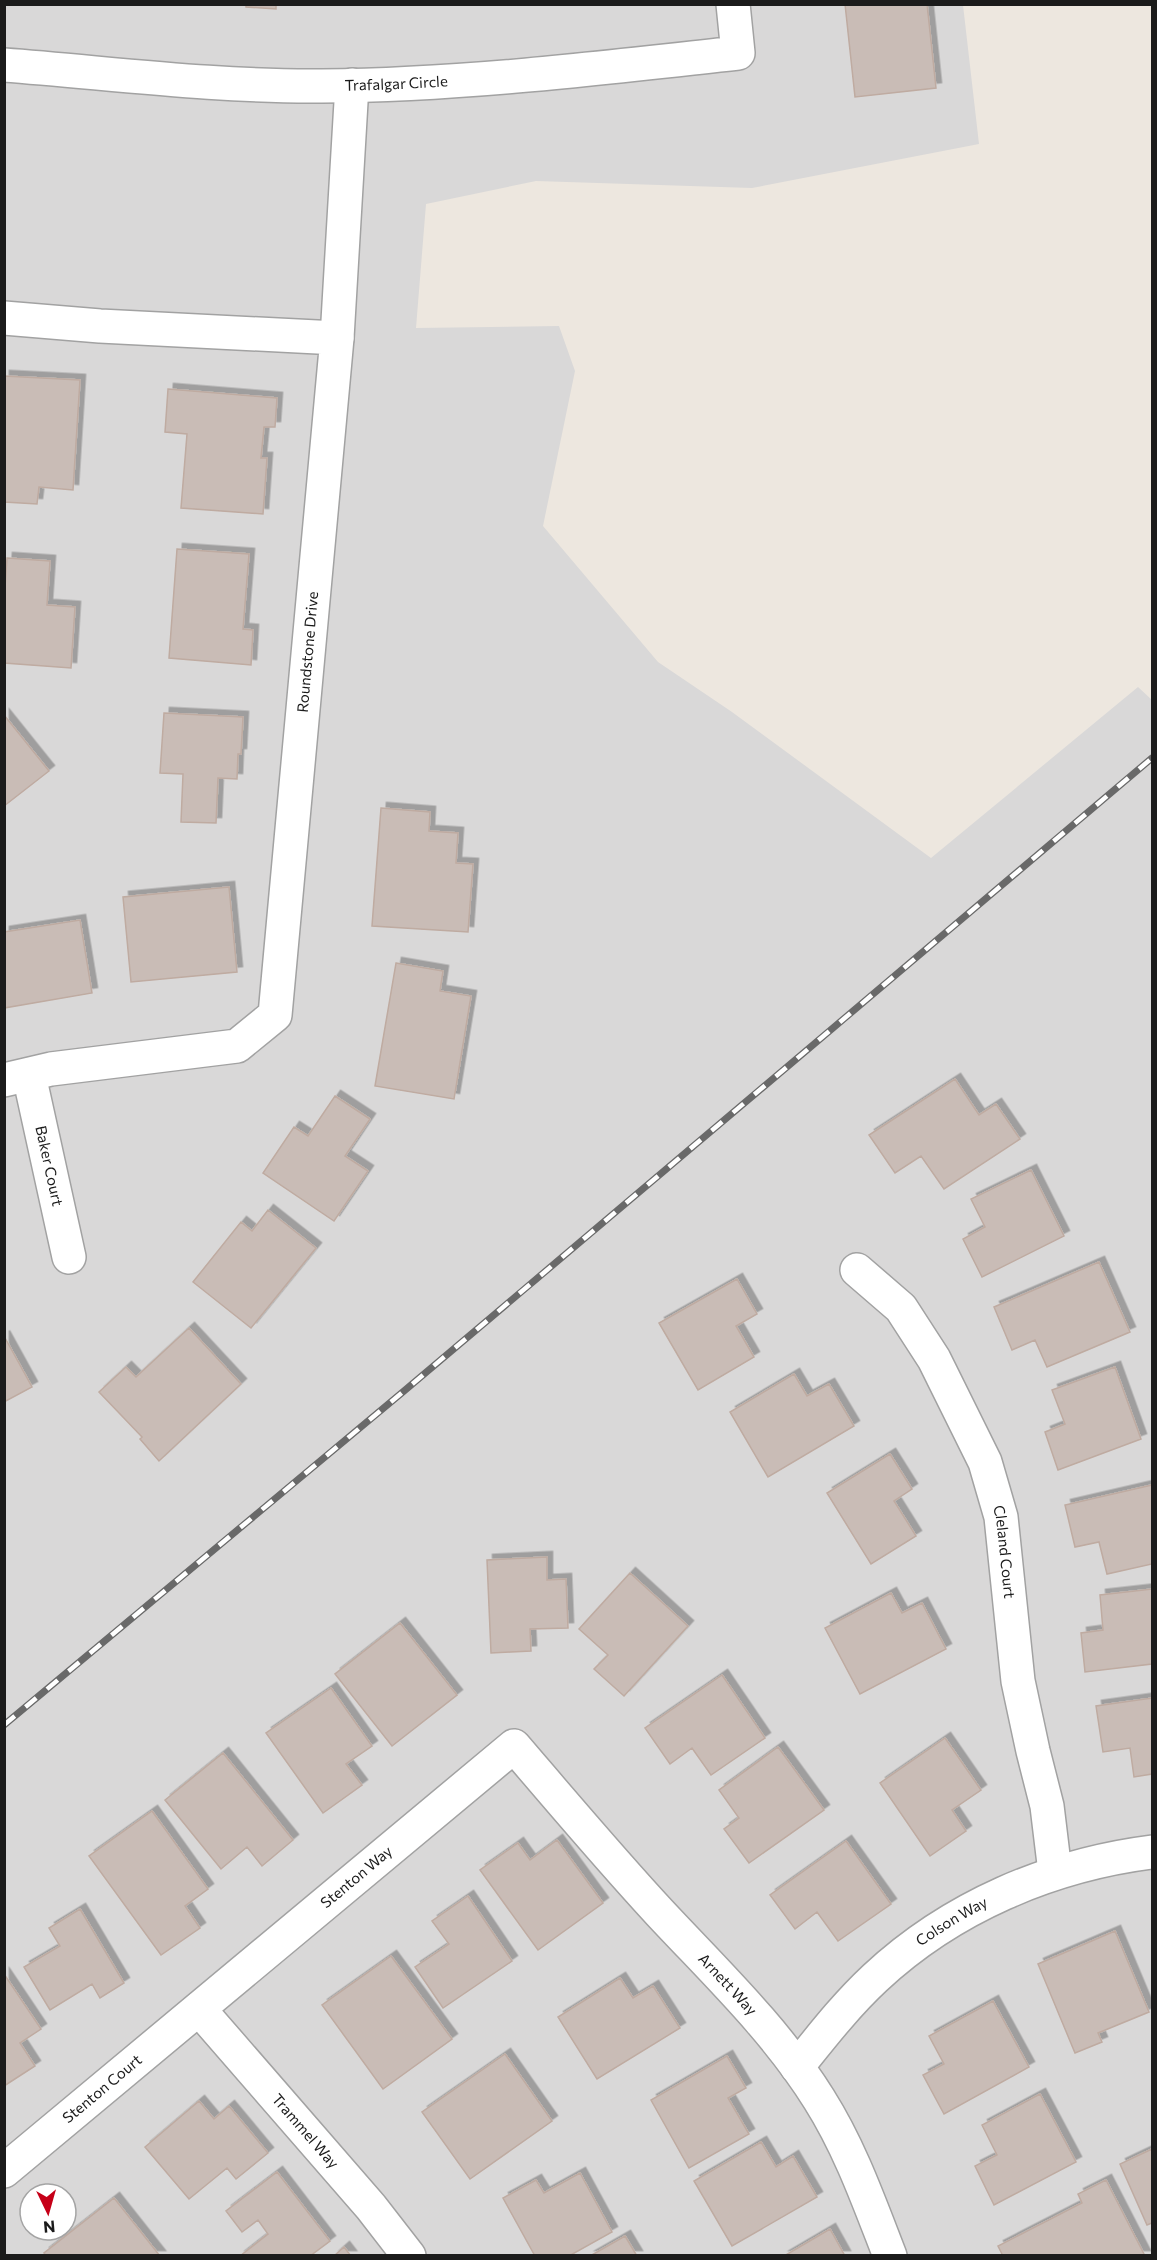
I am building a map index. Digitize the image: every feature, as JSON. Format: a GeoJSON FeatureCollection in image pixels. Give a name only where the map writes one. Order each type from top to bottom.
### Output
{"type":"FeatureCollection","features":[{"type":"Feature","properties":{"kind":"street","name":"Trafalgar Circle"},"geometry":{"type":"LineString","coordinates":[[4,65],[230,83],[352,85],[456,82],[738,53],[733,4]]}},
{"type":"Feature","properties":{"kind":"street","name":"Roundstone Drive"},"geometry":{"type":"LineString","coordinates":[[17,1078],[51,1070],[237,1046],[275,1015],[337,338],[352,85]]}},
{"type":"Feature","properties":{"kind":"street"},"geometry":{"type":"LineString","coordinates":[[4,318],[100,326],[337,338]]}},
{"type":"Feature","properties":{"kind":"street","name":"Baker Court"},"geometry":{"type":"LineString","coordinates":[[17,1078],[69,1257]]}},
{"type":"Feature","properties":{"kind":"street","name":"Cleland Court"},"geometry":{"type":"LineString","coordinates":[[857,1270],[901,1308],[934,1359],[986,1462],[1001,1517],[1010,1586],[1018,1681],[1047,1806],[1055,1872]]}},
{"type":"Feature","properties":{"kind":"street","name":"Stenton Way"},"geometry":{"type":"LineString","coordinates":[[199,2008],[514,1746]]}},
{"type":"Feature","properties":{"kind":"street","name":"Arnett Way"},"geometry":{"type":"LineString","coordinates":[[514,1746],[637,1889],[759,2020],[797,2067],[819,2099],[853,2160],[890,2256]]}},
{"type":"Feature","properties":{"kind":"street","name":"Colson Way"},"geometry":{"type":"LineString","coordinates":[[797,2067],[846,2007],[875,1978],[934,1931],[977,1905],[1055,1872],[1152,1852]]}},
{"type":"Feature","properties":{"kind":"street","name":"Stenton Court"},"geometry":{"type":"LineString","coordinates":[[4,2171],[199,2008]]}},
{"type":"Feature","properties":{"kind":"street","name":"Trammel Way"},"geometry":{"type":"LineString","coordinates":[[199,2008],[371,2207],[409,2256]]}},
{"type":"Feature","properties":{"kind":"shaded area"},"geometry":{"type":"Polygon","coordinates":[[[5,5],[963,5],[979,144],[752,188],[536,181],[426,204],[416,328],[559,326],[575,371],[543,526],[658,662],[732,712],[931,858],[1138,687],[1152,700],[1152,2255],[5,2256],[5,5]]]}},
{"type":"Feature","properties":{"kind":"building"},"geometry":{"type":"Polygon","coordinates":[[[246,4],[276,4],[276,9],[246,7],[246,4]]]}},
{"type":"Feature","properties":{"kind":"building"},"geometry":{"type":"Polygon","coordinates":[[[845,4],[927,4],[936,88],[855,97],[845,4]]]}},
{"type":"Feature","properties":{"kind":"building"},"geometry":{"type":"Polygon","coordinates":[[[4,376],[80,380],[73,490],[39,487],[37,504],[4,502],[4,376]]]}},
{"type":"Feature","properties":{"kind":"building"},"geometry":{"type":"Polygon","coordinates":[[[168,389],[277,398],[275,427],[264,427],[261,458],[267,458],[263,514],[181,508],[187,434],[165,432],[168,389]]]}},
{"type":"Feature","properties":{"kind":"building"},"geometry":{"type":"Polygon","coordinates":[[[177,549],[249,554],[243,629],[253,630],[251,665],[169,658],[177,549]]]}},
{"type":"Feature","properties":{"kind":"building"},"geometry":{"type":"Polygon","coordinates":[[[7,558],[50,561],[47,605],[75,607],[71,668],[4,663],[7,558]]]}},
{"type":"Feature","properties":{"kind":"building"},"geometry":{"type":"Polygon","coordinates":[[[164,713],[243,717],[237,779],[218,778],[216,823],[181,822],[183,774],[160,773],[164,713]]]}},
{"type":"Feature","properties":{"kind":"building"},"geometry":{"type":"Polygon","coordinates":[[[4,715],[49,771],[4,806],[4,715]]]}},
{"type":"Feature","properties":{"kind":"building"},"geometry":{"type":"Polygon","coordinates":[[[381,808],[430,812],[429,831],[458,833],[456,863],[473,864],[468,932],[372,926],[381,808]]]}},
{"type":"Feature","properties":{"kind":"building"},"geometry":{"type":"Polygon","coordinates":[[[229,887],[237,972],[131,982],[123,897],[229,887]]]}},
{"type":"Feature","properties":{"kind":"building"},"geometry":{"type":"Polygon","coordinates":[[[80,920],[92,993],[4,1008],[4,932],[80,920]]]}},
{"type":"Feature","properties":{"kind":"building"},"geometry":{"type":"Polygon","coordinates":[[[396,963],[443,971],[440,991],[471,996],[454,1099],[375,1086],[396,963]]]}},
{"type":"Feature","properties":{"kind":"building"},"geometry":{"type":"Polygon","coordinates":[[[955,1079],[979,1115],[996,1104],[1020,1139],[944,1189],[921,1156],[895,1173],[869,1135],[955,1079]]]}},
{"type":"Feature","properties":{"kind":"building"},"geometry":{"type":"Polygon","coordinates":[[[335,1096],[370,1119],[345,1156],[368,1171],[334,1221],[263,1173],[294,1127],[308,1136],[335,1096]]]}},
{"type":"Feature","properties":{"kind":"building"},"geometry":{"type":"Polygon","coordinates":[[[1031,1170],[1064,1236],[982,1277],[963,1239],[985,1227],[971,1199],[1031,1170]]]}},
{"type":"Feature","properties":{"kind":"building"},"geometry":{"type":"Polygon","coordinates":[[[268,1210],[316,1248],[251,1328],[193,1282],[241,1222],[252,1231],[268,1210]]]}},
{"type":"Feature","properties":{"kind":"building"},"geometry":{"type":"Polygon","coordinates":[[[1099,1262],[1130,1332],[1047,1367],[1035,1340],[1012,1350],[994,1307],[1099,1262]]]}},
{"type":"Feature","properties":{"kind":"building"},"geometry":{"type":"Polygon","coordinates":[[[737,1279],[757,1314],[736,1326],[754,1357],[698,1390],[659,1323],[737,1279]]]}},
{"type":"Feature","properties":{"kind":"building"},"geometry":{"type":"Polygon","coordinates":[[[189,1328],[241,1384],[159,1461],[140,1439],[142,1437],[99,1392],[126,1367],[136,1377],[189,1328]]]}},
{"type":"Feature","properties":{"kind":"building"},"geometry":{"type":"Polygon","coordinates":[[[4,1336],[32,1387],[4,1402],[4,1336]]]}},
{"type":"Feature","properties":{"kind":"building"},"geometry":{"type":"Polygon","coordinates":[[[1115,1367],[1141,1439],[1058,1470],[1045,1432],[1065,1424],[1052,1390],[1115,1367]]]}},
{"type":"Feature","properties":{"kind":"building"},"geometry":{"type":"Polygon","coordinates":[[[794,1374],[807,1396],[829,1384],[854,1426],[768,1477],[730,1412],[794,1374]]]}},
{"type":"Feature","properties":{"kind":"building"},"geometry":{"type":"Polygon","coordinates":[[[890,1454],[912,1489],[894,1501],[916,1536],[871,1564],[827,1493],[890,1454]]]}},
{"type":"Feature","properties":{"kind":"building"},"geometry":{"type":"Polygon","coordinates":[[[1152,1485],[1152,1564],[1107,1574],[1099,1542],[1075,1547],[1065,1505],[1152,1485]]]}},
{"type":"Feature","properties":{"kind":"building"},"geometry":{"type":"Polygon","coordinates":[[[547,1557],[547,1580],[566,1579],[568,1628],[530,1629],[531,1651],[491,1653],[487,1560],[547,1557]]]}},
{"type":"Feature","properties":{"kind":"building"},"geometry":{"type":"Polygon","coordinates":[[[630,1573],[688,1626],[624,1696],[594,1669],[608,1655],[579,1629],[630,1573]]]}},
{"type":"Feature","properties":{"kind":"building"},"geometry":{"type":"Polygon","coordinates":[[[1152,1589],[1152,1664],[1085,1672],[1081,1633],[1103,1630],[1100,1595],[1152,1589]]]}},
{"type":"Feature","properties":{"kind":"building"},"geometry":{"type":"Polygon","coordinates":[[[891,1593],[902,1613],[922,1603],[946,1649],[860,1694],[825,1628],[891,1593]]]}},
{"type":"Feature","properties":{"kind":"building"},"geometry":{"type":"Polygon","coordinates":[[[400,1623],[457,1695],[392,1746],[335,1674],[400,1623]]]}},
{"type":"Feature","properties":{"kind":"building"},"geometry":{"type":"Polygon","coordinates":[[[722,1675],[765,1738],[711,1775],[692,1748],[670,1764],[645,1728],[722,1675]]]}},
{"type":"Feature","properties":{"kind":"building"},"geometry":{"type":"Polygon","coordinates":[[[331,1688],[372,1746],[346,1764],[362,1785],[323,1813],[266,1733],[331,1688]]]}},
{"type":"Feature","properties":{"kind":"building"},"geometry":{"type":"Polygon","coordinates":[[[1152,1698],[1152,1774],[1134,1777],[1130,1748],[1103,1752],[1096,1706],[1152,1698]]]}},
{"type":"Feature","properties":{"kind":"building"},"geometry":{"type":"Polygon","coordinates":[[[945,1738],[981,1790],[952,1810],[966,1831],[930,1856],[880,1783],[945,1738]]]}},
{"type":"Feature","properties":{"kind":"building"},"geometry":{"type":"Polygon","coordinates":[[[778,1747],[824,1810],[749,1863],[724,1829],[739,1818],[719,1790],[778,1747]]]}},
{"type":"Feature","properties":{"kind":"building"},"geometry":{"type":"Polygon","coordinates":[[[223,1753],[293,1840],[262,1866],[247,1847],[221,1869],[165,1800],[223,1753]]]}},
{"type":"Feature","properties":{"kind":"building"},"geometry":{"type":"Polygon","coordinates":[[[152,1811],[208,1889],[185,1906],[200,1928],[161,1955],[89,1856],[152,1811]]]}},
{"type":"Feature","properties":{"kind":"building"},"geometry":{"type":"Polygon","coordinates":[[[557,1840],[603,1903],[538,1950],[480,1870],[518,1843],[530,1860],[557,1840]]]}},
{"type":"Feature","properties":{"kind":"building"},"geometry":{"type":"Polygon","coordinates":[[[846,1841],[891,1904],[838,1941],[817,1912],[795,1929],[770,1895],[846,1841]]]}},
{"type":"Feature","properties":{"kind":"building"},"geometry":{"type":"Polygon","coordinates":[[[468,1896],[512,1961],[443,2008],[415,1967],[449,1944],[432,1921],[468,1896]]]}},
{"type":"Feature","properties":{"kind":"building"},"geometry":{"type":"Polygon","coordinates":[[[80,1909],[124,1983],[100,1998],[92,1984],[50,2010],[24,1967],[60,1946],[49,1928],[80,1909]]]}},
{"type":"Feature","properties":{"kind":"building"},"geometry":{"type":"Polygon","coordinates":[[[1115,1931],[1149,2012],[1098,2033],[1102,2042],[1075,2053],[1038,1964],[1115,1931]]]}},
{"type":"Feature","properties":{"kind":"building"},"geometry":{"type":"Polygon","coordinates":[[[391,1956],[452,2039],[383,2089],[322,2005],[391,1956]]]}},
{"type":"Feature","properties":{"kind":"building"},"geometry":{"type":"Polygon","coordinates":[[[4,1974],[41,2029],[20,2043],[35,2066],[4,2086],[4,1974]]]}},
{"type":"Feature","properties":{"kind":"building"},"geometry":{"type":"Polygon","coordinates":[[[620,1978],[633,1998],[653,1986],[680,2028],[597,2079],[558,2017],[620,1978]]]}},
{"type":"Feature","properties":{"kind":"building"},"geometry":{"type":"Polygon","coordinates":[[[993,2001],[1029,2067],[944,2114],[923,2075],[944,2064],[929,2036],[993,2001]]]}},
{"type":"Feature","properties":{"kind":"building"},"geometry":{"type":"Polygon","coordinates":[[[505,2054],[552,2121],[470,2179],[422,2112],[505,2054]]]}},
{"type":"Feature","properties":{"kind":"building"},"geometry":{"type":"Polygon","coordinates":[[[727,2056],[746,2088],[728,2098],[749,2134],[689,2168],[651,2100],[727,2056]]]}},
{"type":"Feature","properties":{"kind":"building"},"geometry":{"type":"Polygon","coordinates":[[[1040,2094],[1076,2162],[994,2205],[975,2166],[997,2155],[982,2125],[1040,2094]]]}},
{"type":"Feature","properties":{"kind":"building"},"geometry":{"type":"Polygon","coordinates":[[[199,2101],[214,2119],[229,2106],[268,2153],[236,2179],[227,2168],[189,2199],[145,2147],[199,2101]]]}},
{"type":"Feature","properties":{"kind":"building"},"geometry":{"type":"Polygon","coordinates":[[[761,2142],[776,2167],[793,2156],[817,2197],[732,2246],[694,2181],[761,2142]]]}},
{"type":"Feature","properties":{"kind":"building"},"geometry":{"type":"Polygon","coordinates":[[[1152,2149],[1152,2223],[1147,2225],[1120,2164],[1152,2149]]]}},
{"type":"Feature","properties":{"kind":"building"},"geometry":{"type":"Polygon","coordinates":[[[277,2172],[330,2241],[310,2256],[240,2256],[268,2234],[258,2220],[242,2232],[226,2211],[277,2172]]]}},
{"type":"Feature","properties":{"kind":"building"},"geometry":{"type":"Polygon","coordinates":[[[580,2173],[612,2232],[569,2256],[535,2256],[503,2198],[536,2180],[544,2193],[580,2173]]]}},
{"type":"Feature","properties":{"kind":"building"},"geometry":{"type":"Polygon","coordinates":[[[1106,2180],[1145,2256],[1003,2256],[998,2246],[1082,2203],[1078,2194],[1106,2180]]]}},
{"type":"Feature","properties":{"kind":"building"},"geometry":{"type":"Polygon","coordinates":[[[114,2198],[160,2256],[46,2256],[44,2253],[58,2242],[78,2242],[78,2226],[114,2198]]]}},
{"type":"Feature","properties":{"kind":"building"},"geometry":{"type":"Polygon","coordinates":[[[830,2229],[845,2256],[784,2256],[830,2229]]]}},
{"type":"Feature","properties":{"kind":"building"},"geometry":{"type":"Polygon","coordinates":[[[625,2236],[637,2256],[590,2256],[625,2236]]]}},
{"type":"Feature","properties":{"kind":"building"},"geometry":{"type":"Polygon","coordinates":[[[344,2247],[351,2256],[334,2256],[344,2247]]]}},
{"type":"Feature","properties":{"kind":"railway"},"geometry":{"type":"LineString","coordinates":[[4,1725],[404,1391],[1152,758]]}}]}
